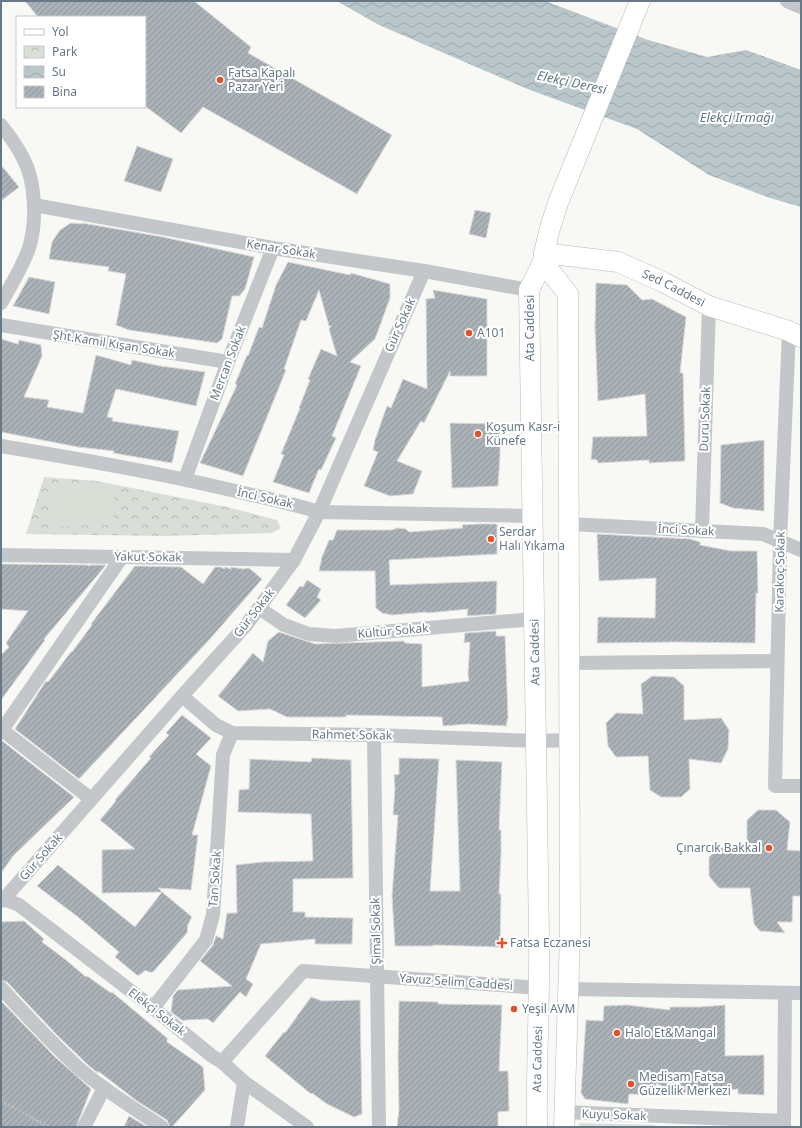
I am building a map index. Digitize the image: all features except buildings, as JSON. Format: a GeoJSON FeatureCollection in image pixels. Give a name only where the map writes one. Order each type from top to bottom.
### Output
{"type":"FeatureCollection","features":[{"type":"Feature","properties":{"kind":"main road","name":"Ata Caddesi"},"geometry":{"type":"LineString","coordinates":[[537,1127],[536,1073],[540,988],[529,290],[544,257],[550,228],[558,203],[640,1]]}},
{"type":"Feature","properties":{"kind":"main road","name":"Sed Caddesi"},"geometry":{"type":"LineString","coordinates":[[544,257],[618,262],[663,282],[709,306],[795,334]]}},
{"type":"Feature","properties":{"kind":"main road"},"geometry":{"type":"LineString","coordinates":[[544,257],[568,294],[570,935],[564,1120]]}},
{"type":"Feature","properties":{"kind":"main road"},"geometry":{"type":"LineString","coordinates":[[540,988],[568,989]]}},
{"type":"Feature","properties":{"kind":"street"},"geometry":{"type":"LineString","coordinates":[[787,1],[801,7]]}},
{"type":"Feature","properties":{"kind":"street"},"geometry":{"type":"LineString","coordinates":[[1,124],[24,159],[32,185],[35,215],[29,247],[19,272],[1,303]]}},
{"type":"Feature","properties":{"kind":"street","name":"Kenar Sokak"},"geometry":{"type":"LineString","coordinates":[[34,205],[273,248],[424,271],[529,290]]}},
{"type":"Feature","properties":{"kind":"street","name":"Mercan Sokak"},"geometry":{"type":"LineString","coordinates":[[185,479],[228,362],[273,248]]}},
{"type":"Feature","properties":{"kind":"street","name":"Gür Sokak"},"geometry":{"type":"LineString","coordinates":[[3,900],[247,624],[294,560],[319,512],[424,271]]}},
{"type":"Feature","properties":{"kind":"street","name":"Duru Sokak"},"geometry":{"type":"LineString","coordinates":[[702,531],[709,306]]}},
{"type":"Feature","properties":{"kind":"street","name":"Şht.Kamil Kışan Sokak"},"geometry":{"type":"LineString","coordinates":[[1,325],[228,362]]}},
{"type":"Feature","properties":{"kind":"street","name":"Karakoç Sokak"},"geometry":{"type":"LineString","coordinates":[[795,334],[780,541],[775,786],[801,786]]}},
{"type":"Feature","properties":{"kind":"street","name":"İnci Sokak"},"geometry":{"type":"LineString","coordinates":[[1,446],[185,479],[319,512],[532,516]]}},
{"type":"Feature","properties":{"kind":"street","name":"İnci Sokak"},"geometry":{"type":"LineString","coordinates":[[569,524],[764,534],[801,550]]}},
{"type":"Feature","properties":{"kind":"street","name":"Yakut Sokak"},"geometry":{"type":"LineString","coordinates":[[1,555],[294,560]]}},
{"type":"Feature","properties":{"kind":"street"},"geometry":{"type":"LineString","coordinates":[[91,799],[2,730],[122,557]]}},
{"type":"Feature","properties":{"kind":"street","name":"Kültür Sokak"},"geometry":{"type":"LineString","coordinates":[[259,608],[284,625],[309,634],[335,636],[534,619]]}},
{"type":"Feature","properties":{"kind":"street"},"geometry":{"type":"LineString","coordinates":[[569,663],[777,661]]}},
{"type":"Feature","properties":{"kind":"street","name":"Rahmet Sokak"},"geometry":{"type":"LineString","coordinates":[[182,696],[216,725],[232,733],[374,735],[536,741],[570,740]]}},
{"type":"Feature","properties":{"kind":"street","name":"Tan Sokak"},"geometry":{"type":"LineString","coordinates":[[153,1008],[206,940],[213,915],[223,755],[232,733]]}},
{"type":"Feature","properties":{"kind":"street","name":"Şimal Sokak"},"geometry":{"type":"LineString","coordinates":[[374,735],[378,1127]]}},
{"type":"Feature","properties":{"kind":"street","name":"Elekçi Sokak"},"geometry":{"type":"LineString","coordinates":[[3,900],[19,905],[153,1008],[212,1056],[222,1062],[244,1082],[307,1127]]}},
{"type":"Feature","properties":{"kind":"street","name":"Yavuz Selim Caddesi"},"geometry":{"type":"LineString","coordinates":[[222,1062],[303,971],[540,988]]}},
{"type":"Feature","properties":{"kind":"street"},"geometry":{"type":"LineString","coordinates":[[1,988],[46,1036],[82,1071],[104,1088],[162,1127]]}},
{"type":"Feature","properties":{"kind":"street"},"geometry":{"type":"LineString","coordinates":[[568,989],[801,993]]}},
{"type":"Feature","properties":{"kind":"street"},"geometry":{"type":"LineString","coordinates":[[784,1124],[785,993]]}},
{"type":"Feature","properties":{"kind":"street"},"geometry":{"type":"LineString","coordinates":[[237,1127],[244,1082]]}},
{"type":"Feature","properties":{"kind":"street"},"geometry":{"type":"LineString","coordinates":[[84,1127],[104,1088]]}},
{"type":"Feature","properties":{"kind":"street","name":"Kuyu Sokak"},"geometry":{"type":"LineString","coordinates":[[564,1120],[784,1124]]}},
{"type":"Feature","properties":{"kind":"path"},"geometry":{"type":"LineString","coordinates":[[1,1101],[50,1127]]}},
{"type":"Feature","properties":{"kind":"green space"},"geometry":{"type":"Polygon","coordinates":[[[44,477],[97,481],[227,507],[277,520],[281,528],[272,533],[163,536],[26,534],[44,477]]]}},
{"type":"Feature","properties":{"kind":"green space"},"geometry":{"type":"Polygon","coordinates":[[[50,488],[114,488],[114,525],[49,526],[50,488]]]}},
{"type":"Feature","properties":{"kind":"green space"},"geometry":{"type":"Polygon","coordinates":[[[579,1123],[655,1125],[655,1127],[579,1127],[579,1123]]]}},
{"type":"Feature","properties":{"kind":"water","name":"Elekçi Irmağı"},"geometry":{"type":"Polygon","coordinates":[[[337,1],[545,1],[648,40],[707,57],[746,50],[801,70],[801,207],[770,198],[709,175],[637,129],[530,90],[379,25],[337,1]]]}},
{"type":"Feature","properties":{"kind":"place","name":"Fatsa Kapalı Pazar Yeri"},"geometry":{"type":"Point","coordinates":[220,80]}},
{"type":"Feature","properties":{"kind":"place","name":"A101"},"geometry":{"type":"Point","coordinates":[469,333]}},
{"type":"Feature","properties":{"kind":"place","name":"Koşum Kasr-i Künefe"},"geometry":{"type":"Point","coordinates":[478,434]}},
{"type":"Feature","properties":{"kind":"place","name":"Serdar Halı Yıkama"},"geometry":{"type":"Point","coordinates":[491,539]}},
{"type":"Feature","properties":{"kind":"place","name":"Çınarcık Bakkal"},"geometry":{"type":"Point","coordinates":[769,848]}},
{"type":"Feature","properties":{"kind":"place","name":"Fatsa Eczanesi"},"geometry":{"type":"Point","coordinates":[502,943]}},
{"type":"Feature","properties":{"kind":"place","name":"Yeşil AVM"},"geometry":{"type":"Point","coordinates":[514,1009]}},
{"type":"Feature","properties":{"kind":"place","name":"Halo Et&Mangal"},"geometry":{"type":"Point","coordinates":[617,1033]}},
{"type":"Feature","properties":{"kind":"place","name":"Medisam Fatsa Güzellik Merkezi"},"geometry":{"type":"Point","coordinates":[631,1084]}},
{"type":"Feature","properties":{"kind":"water label","name":"Elekçi Deresi"},"geometry":{"type":"Point","coordinates":[572,82]}}]}
